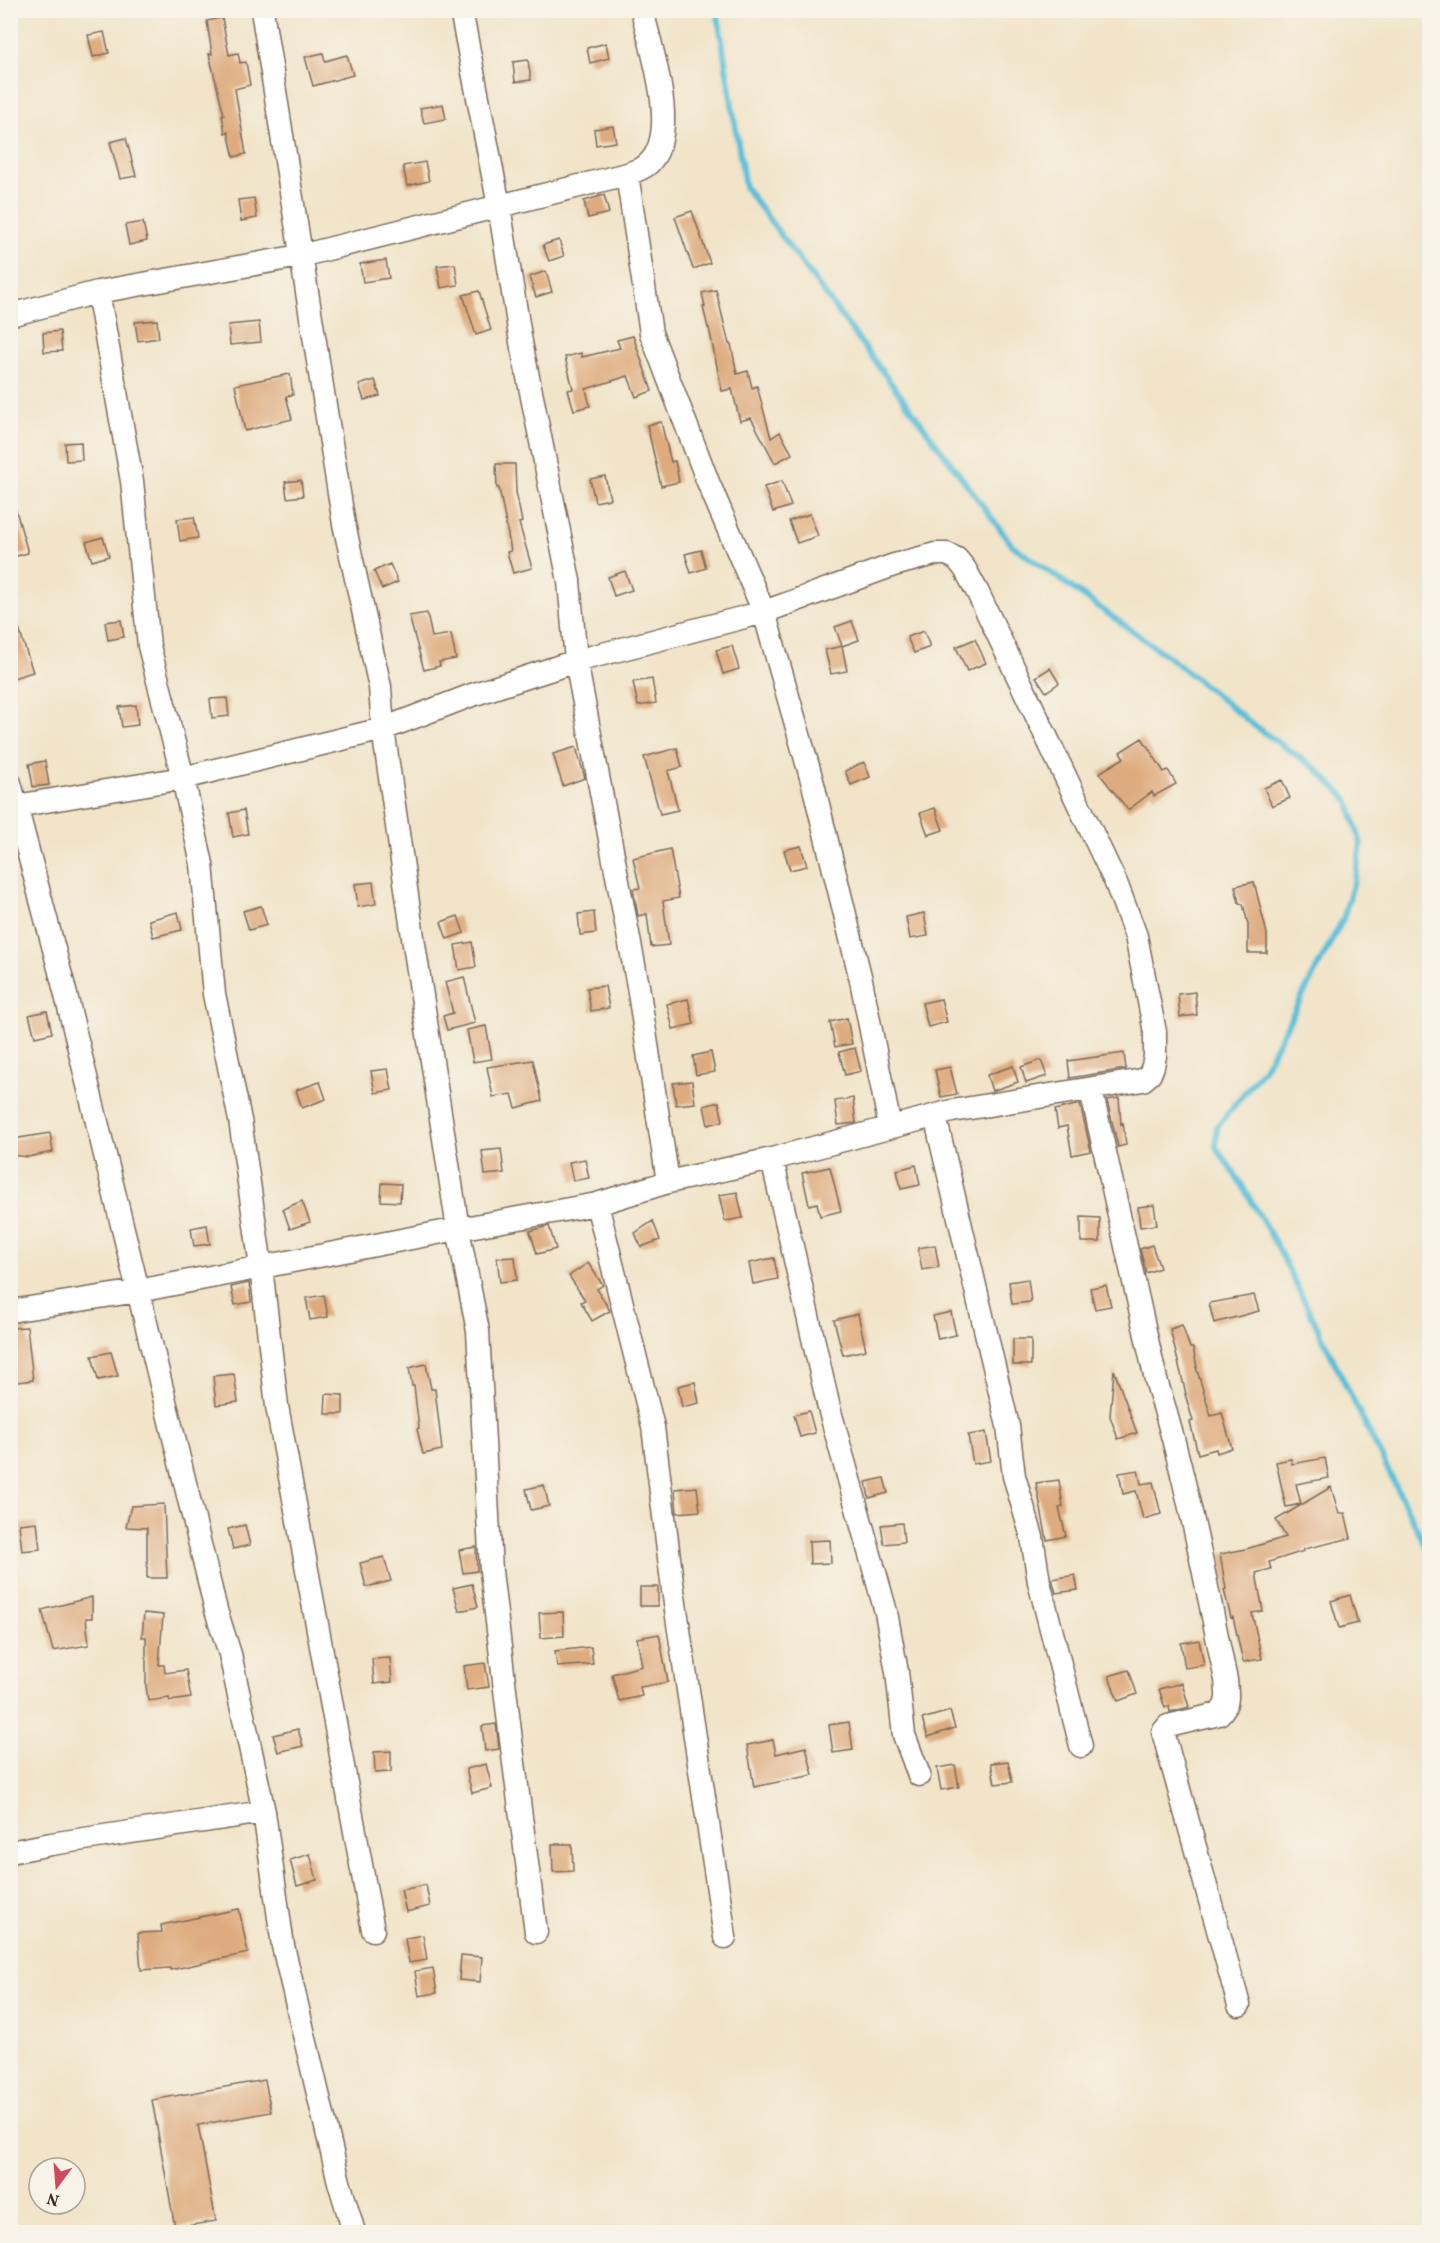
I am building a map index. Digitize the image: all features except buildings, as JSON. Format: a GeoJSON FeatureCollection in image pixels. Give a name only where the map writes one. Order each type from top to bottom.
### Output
{"type":"FeatureCollection","features":[{"type":"Feature","properties":{"kind":"street"},"geometry":{"type":"LineString","coordinates":[[262,10],[344,524],[380,687],[383,729],[458,1229],[478,1331],[491,1571],[536,1932]]}},
{"type":"Feature","properties":{"kind":"street"},"geometry":{"type":"LineString","coordinates":[[461,10],[499,206],[521,342],[569,581],[576,661],[638,986],[668,1182]]}},
{"type":"Feature","properties":{"kind":"street"},"geometry":{"type":"LineString","coordinates":[[10,315],[98,292],[300,256],[627,174],[647,165],[661,141],[664,125],[663,107],[642,10]]}},
{"type":"Feature","properties":{"kind":"street"},"geometry":{"type":"LineString","coordinates":[[627,174],[651,333],[708,482],[764,612],[813,784],[861,980],[890,1127]]}},
{"type":"Feature","properties":{"kind":"street"},"geometry":{"type":"LineString","coordinates":[[98,292],[132,481],[149,646],[183,778],[202,864],[214,994],[240,1120],[261,1267],[277,1406],[374,1930]]}},
{"type":"Feature","properties":{"kind":"street"},"geometry":{"type":"LineString","coordinates":[[10,1311],[138,1291],[597,1204],[668,1182],[772,1159],[935,1116],[1143,1080],[1150,1074],[1155,1056],[1155,1032],[1136,936],[1116,883],[965,569],[957,559],[947,554],[935,554],[894,565],[764,612],[576,661],[472,695],[383,729],[183,778],[14,807]]}},
{"type":"Feature","properties":{"kind":"street"},"geometry":{"type":"LineString","coordinates":[[10,783],[14,807],[64,987],[216,1610],[230,1654],[264,1812],[283,1946],[339,2182],[354,2232]]}},
{"type":"Feature","properties":{"kind":"street"},"geometry":{"type":"LineString","coordinates":[[1091,1090],[1156,1380],[1191,1511],[1226,1680],[1228,1696],[1219,1714],[1167,1726],[1163,1732],[1239,2005]]}},
{"type":"Feature","properties":{"kind":"street"},"geometry":{"type":"LineString","coordinates":[[935,1116],[1008,1426],[1014,1476],[1032,1537],[1039,1582],[1081,1746]]}},
{"type":"Feature","properties":{"kind":"street"},"geometry":{"type":"LineString","coordinates":[[772,1159],[828,1408],[886,1612],[897,1672],[904,1734],[919,1775]]}},
{"type":"Feature","properties":{"kind":"street"},"geometry":{"type":"LineString","coordinates":[[597,1204],[653,1427],[673,1590],[725,1937]]}},
{"type":"Feature","properties":{"kind":"street"},"geometry":{"type":"LineString","coordinates":[[10,1852],[264,1812]]}},
{"type":"Feature","properties":{"kind":"waterway"},"geometry":{"type":"LineString","coordinates":[[717,10],[745,187],[1012,545],[1170,658],[1256,727],[1315,768],[1348,800],[1361,844],[1356,874],[1343,919],[1265,1067],[1217,1127],[1216,1147],[1242,1185],[1278,1248],[1430,1555]]}}]}
